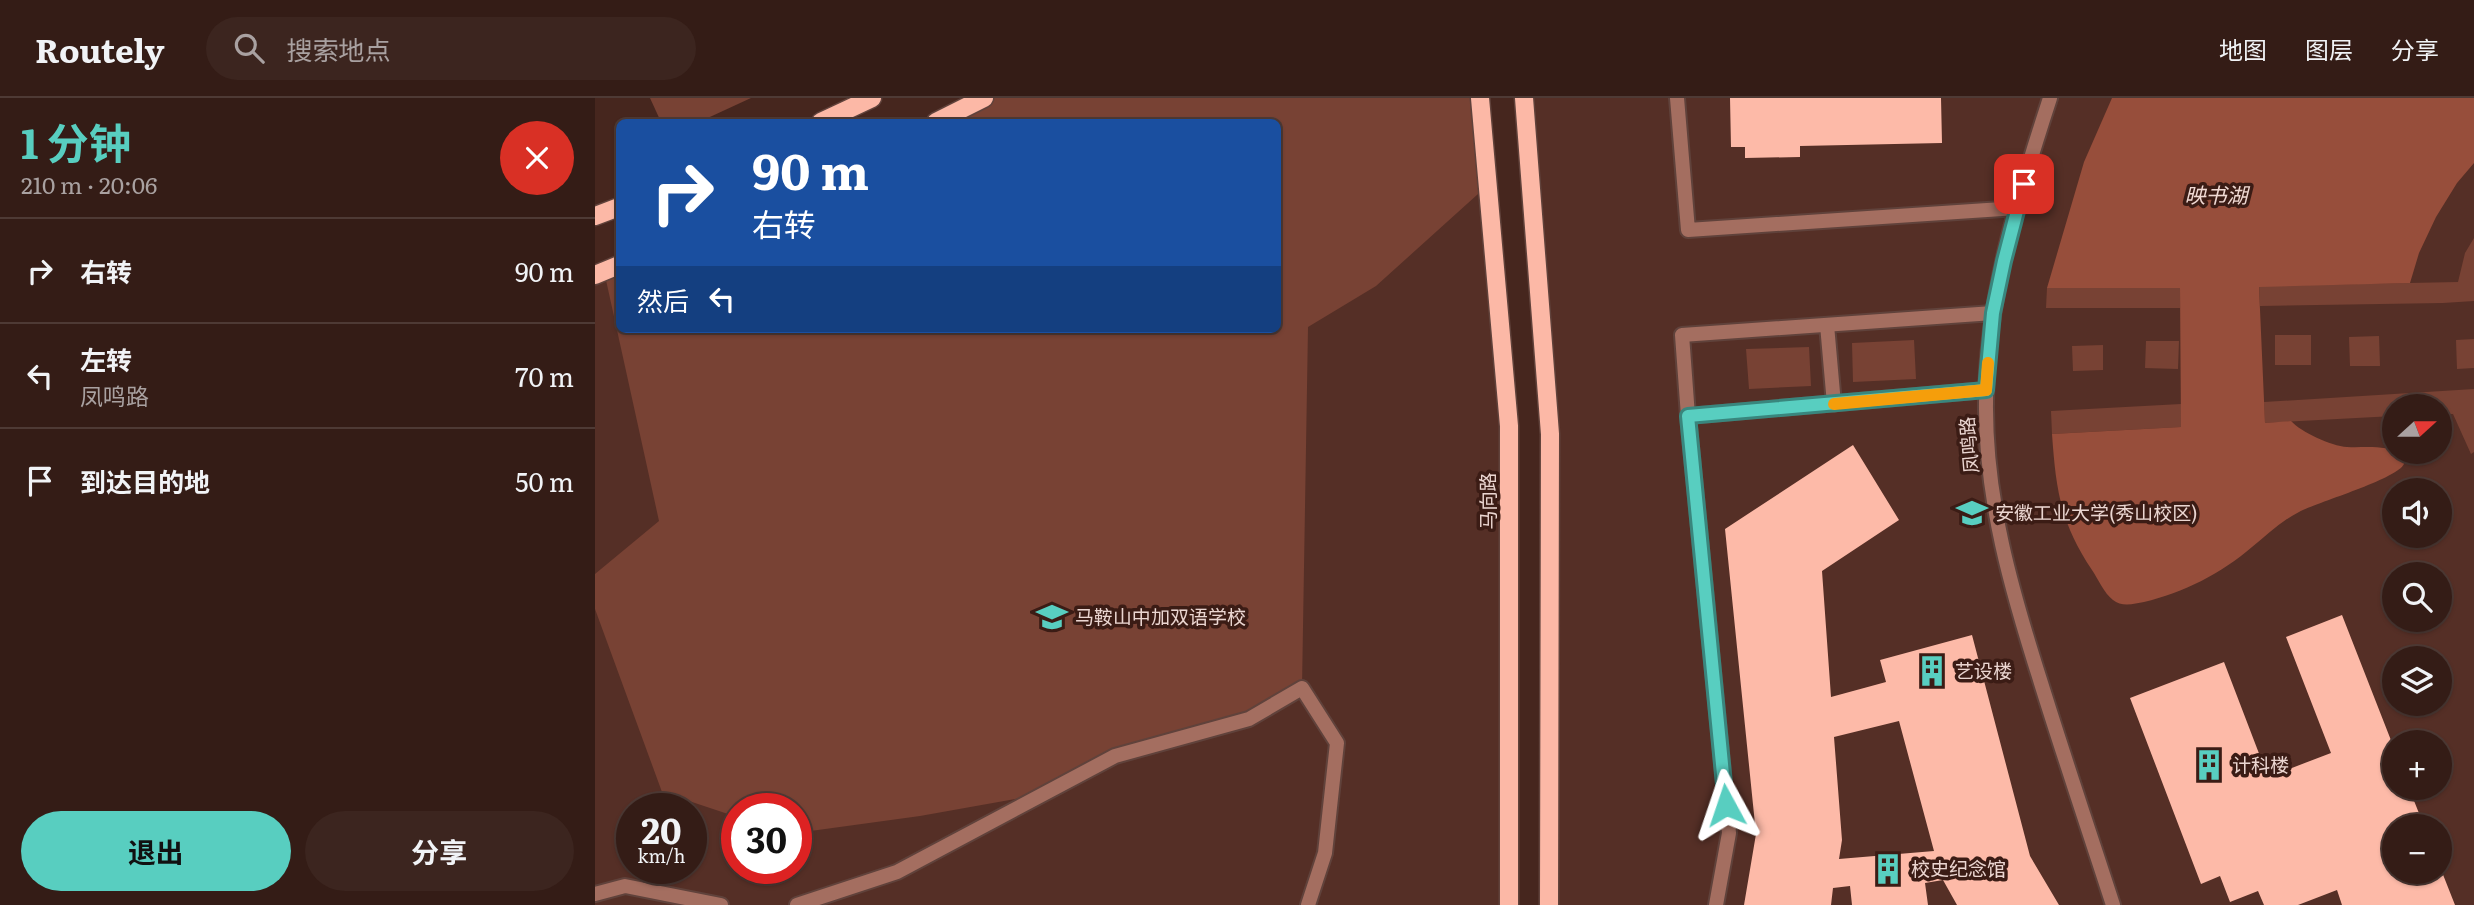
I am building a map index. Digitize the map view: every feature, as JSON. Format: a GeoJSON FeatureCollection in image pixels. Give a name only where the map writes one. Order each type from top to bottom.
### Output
{"type":"FeatureCollection","features":[{"type":"Feature","properties":{"kind":"main road"},"geometry":{"type":"LineString","coordinates":[[827,119],[872,98]]}},
{"type":"Feature","properties":{"kind":"main road"},"geometry":{"type":"LineString","coordinates":[[942,119],[984,98]]}},
{"type":"Feature","properties":{"kind":"main road","name":"马向路"},"geometry":{"type":"LineString","coordinates":[[1480,98],[1509,426],[1509,905]]}},
{"type":"Feature","properties":{"kind":"main road"},"geometry":{"type":"LineString","coordinates":[[1524,98],[1549,433],[1549,905]]}},
{"type":"Feature","properties":{"kind":"main road"},"geometry":{"type":"LineString","coordinates":[[595,216],[616,208]]}},
{"type":"Feature","properties":{"kind":"main road"},"geometry":{"type":"LineString","coordinates":[[595,275],[616,266]]}},
{"type":"Feature","properties":{"kind":"street"},"geometry":{"type":"LineString","coordinates":[[1677,98],[1688,230],[2017,208]]}},
{"type":"Feature","properties":{"kind":"street","name":"凤鸣路"},"geometry":{"type":"LineString","coordinates":[[2050,98],[2017,208],[1993,313],[1986,390],[1986,439],[1996,519],[2013,594],[2113,905]]}},
{"type":"Feature","properties":{"kind":"street"},"geometry":{"type":"LineString","coordinates":[[1716,905],[1729,833],[1682,335],[1993,313]]}},
{"type":"Feature","properties":{"kind":"street"},"geometry":{"type":"LineString","coordinates":[[1827,325],[1834,404]]}},
{"type":"Feature","properties":{"kind":"street"},"geometry":{"type":"LineString","coordinates":[[1688,416],[1986,390]]}},
{"type":"Feature","properties":{"kind":"street"},"geometry":{"type":"LineString","coordinates":[[797,905],[897,872],[1115,756],[1249,719],[1302,688],[1337,743],[1325,853],[1308,905]]}},
{"type":"Feature","properties":{"kind":"street"},"geometry":{"type":"LineString","coordinates":[[595,894],[625,886],[721,905]]}},
{"type":"Feature","properties":{"kind":"shaded area"},"geometry":{"type":"Polygon","coordinates":[[[650,98],[751,98],[706,119],[660,119],[650,98]]]}},
{"type":"Feature","properties":{"kind":"shaded area"},"geometry":{"type":"Polygon","coordinates":[[[984,98],[1480,98],[1488,185],[1376,286],[1308,327],[1302,688],[1249,719],[1115,756],[1043,794],[920,816],[812,831],[812,793],[721,793],[721,812],[707,807],[707,793],[662,792],[595,609],[595,574],[659,521],[618,333],[1281,333],[1281,119],[942,119],[984,98]]]}},
{"type":"Feature","properties":{"kind":"shaded area","name":"马鞍山中加双语学校"},"geometry":{"type":"Polygon","coordinates":[[[1480,98],[1509,426],[1509,905],[595,905],[595,275],[616,266],[616,333],[1281,333],[1281,122],[1480,98]]]}},
{"type":"Feature","properties":{"kind":"shaded area","name":"安徽工业大学(秀山校区)"},"geometry":{"type":"Polygon","coordinates":[[[1524,98],[2474,98],[2474,905],[1550,905],[1550,434],[1524,98]]]}},
{"type":"Feature","properties":{"kind":"shaded area"},"geometry":{"type":"Polygon","coordinates":[[[2474,238],[2474,301],[2260,306],[2259,286],[2458,282],[2465,253],[2474,238]]]}},
{"type":"Feature","properties":{"kind":"shaded area"},"geometry":{"type":"Polygon","coordinates":[[[616,266],[616,326],[604,271],[616,266]]]}},
{"type":"Feature","properties":{"kind":"shaded area"},"geometry":{"type":"Polygon","coordinates":[[[2047,288],[2180,288],[2180,308],[2046,308],[2047,288]]]}},
{"type":"Feature","properties":{"kind":"shaded area"},"geometry":{"type":"Polygon","coordinates":[[[2275,335],[2311,335],[2311,365],[2275,365],[2275,335]]]}},
{"type":"Feature","properties":{"kind":"shaded area"},"geometry":{"type":"Polygon","coordinates":[[[2379,336],[2380,366],[2350,366],[2349,337],[2379,336]]]}},
{"type":"Feature","properties":{"kind":"shaded area"},"geometry":{"type":"Polygon","coordinates":[[[2474,339],[2474,368],[2457,369],[2456,340],[2474,339]]]}},
{"type":"Feature","properties":{"kind":"shaded area"},"geometry":{"type":"Polygon","coordinates":[[[1914,340],[1916,379],[1853,382],[1852,343],[1914,340]]]}},
{"type":"Feature","properties":{"kind":"shaded area"},"geometry":{"type":"Polygon","coordinates":[[[2146,341],[2179,341],[2178,369],[2145,368],[2146,341]]]}},
{"type":"Feature","properties":{"kind":"shaded area"},"geometry":{"type":"Polygon","coordinates":[[[2103,345],[2103,370],[2073,371],[2072,346],[2103,345]]]}},
{"type":"Feature","properties":{"kind":"shaded area"},"geometry":{"type":"Polygon","coordinates":[[[1809,347],[1811,386],[1749,389],[1746,349],[1809,347]]]}},
{"type":"Feature","properties":{"kind":"shaded area"},"geometry":{"type":"Polygon","coordinates":[[[2474,389],[2474,452],[2471,454],[2452,414],[2452,394],[2393,394],[2474,389]]]}},
{"type":"Feature","properties":{"kind":"shaded area"},"geometry":{"type":"Polygon","coordinates":[[[2382,395],[2382,417],[2265,423],[2264,402],[2382,395]]]}},
{"type":"Feature","properties":{"kind":"shaded area"},"geometry":{"type":"Polygon","coordinates":[[[2181,404],[2181,427],[2052,434],[2051,411],[2181,404]]]}},
{"type":"Feature","properties":{"kind":"water","name":"映书湖"},"geometry":{"type":"Polygon","coordinates":[[[2112,98],[2474,98],[2474,163],[2457,183],[2436,217],[2419,253],[2410,283],[2259,287],[2265,423],[2291,421],[2309,434],[2333,444],[2382,448],[2382,464],[2404,464],[2387,476],[2292,516],[2228,565],[2201,581],[2159,598],[2128,604],[2120,604],[2107,594],[2073,536],[2061,505],[2052,434],[2181,427],[2180,288],[2047,288],[2084,162],[2112,98]]]}},
{"type":"Feature","properties":{"kind":"building"},"geometry":{"type":"Polygon","coordinates":[[[1730,98],[1941,98],[1942,143],[1800,146],[1800,157],[1745,158],[1745,147],[1731,147],[1730,98]]]}},
{"type":"Feature","properties":{"kind":"building","name":"艺设楼"},"geometry":{"type":"Polygon","coordinates":[[[1853,445],[1899,520],[1822,571],[1831,697],[1886,682],[1880,660],[1972,635],[2030,856],[2059,905],[1957,905],[1943,880],[1925,883],[1928,905],[1852,905],[1850,886],[1833,888],[1831,905],[1744,905],[1756,834],[1725,529],[1853,445]],[[1899,721],[1834,737],[1842,840],[1839,859],[1934,851],[1899,721]]]}},
{"type":"Feature","properties":{"kind":"building","name":"计科楼"},"geometry":{"type":"Polygon","coordinates":[[[2342,615],[2387,730],[2382,730],[2382,800],[2414,800],[2419,814],[2382,814],[2382,884],[2447,884],[2455,905],[2342,905],[2337,890],[2298,905],[2264,905],[2258,891],[2230,902],[2220,876],[2201,884],[2130,698],[2224,662],[2268,777],[2331,753],[2286,637],[2342,615]]]}},
{"type":"Feature","properties":{"kind":"slow traffic"},"geometry":{"type":"LineString","coordinates":[[1834,404],[1986,390],[1988,363]]}},
{"type":"Feature","properties":{"kind":"place","name":"安徽工业大学(秀山校区)"},"geometry":{"type":"Point","coordinates":[1972,513]}},
{"type":"Feature","properties":{"kind":"place","name":"马鞍山中加双语学校"},"geometry":{"type":"Point","coordinates":[1052,617]}},
{"type":"Feature","properties":{"kind":"place","name":"艺设楼"},"geometry":{"type":"Point","coordinates":[1932,671]}},
{"type":"Feature","properties":{"kind":"place","name":"计科楼"},"geometry":{"type":"Point","coordinates":[2209,765]}},
{"type":"Feature","properties":{"kind":"place","name":"校史纪念馆"},"geometry":{"type":"Point","coordinates":[1888,869]}},
{"type":"Feature","properties":{"kind":"route"},"geometry":{"type":"LineString","coordinates":[[1726,805],[1688,416],[1986,390],[1993,313],[2024,184]]}}]}
